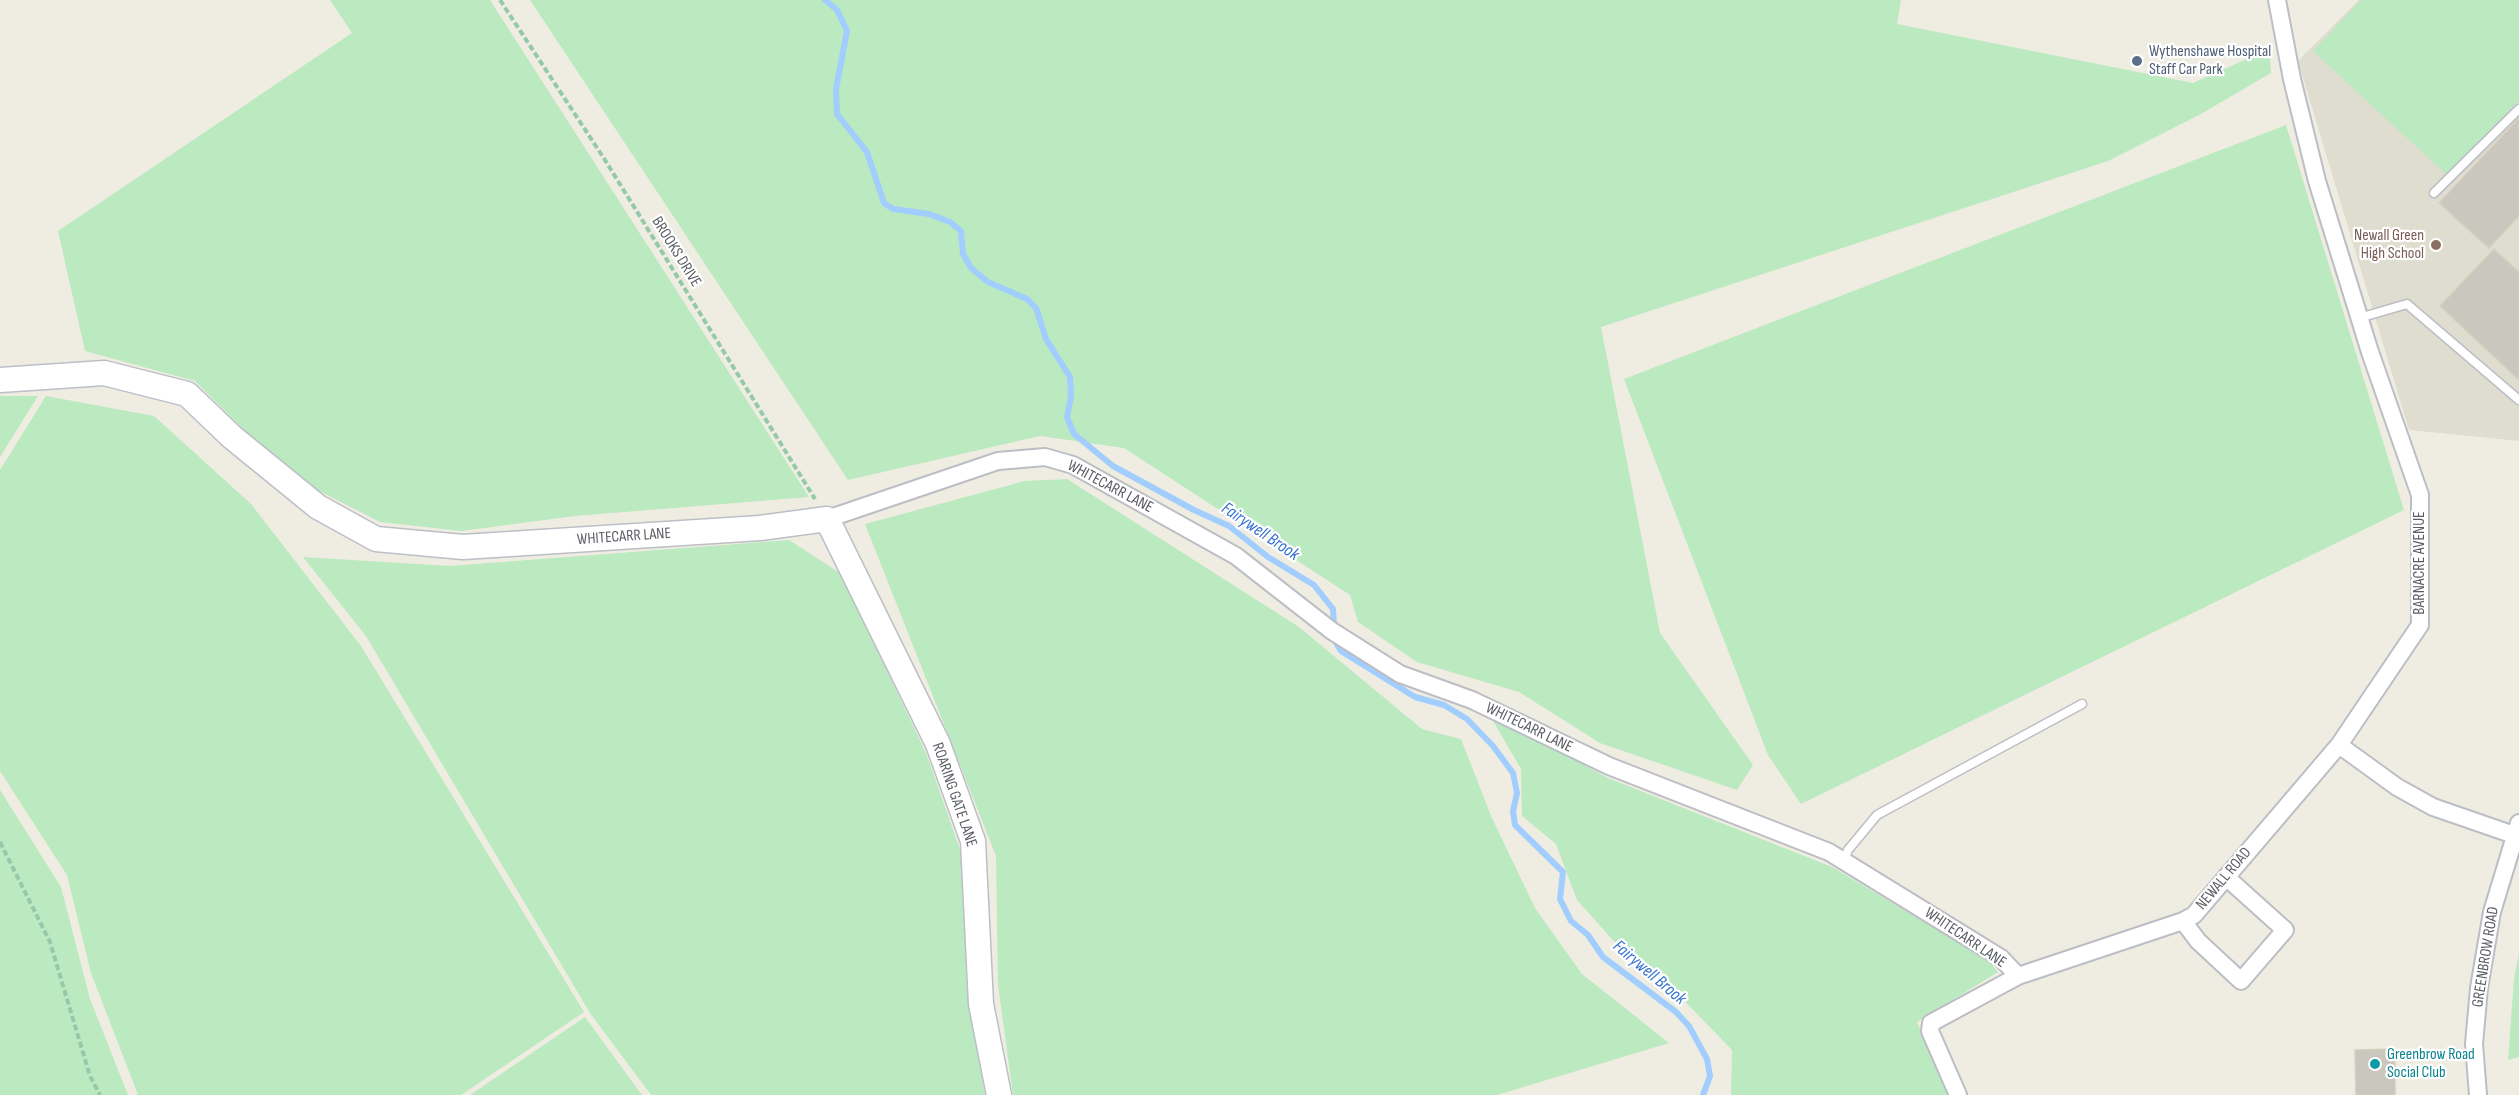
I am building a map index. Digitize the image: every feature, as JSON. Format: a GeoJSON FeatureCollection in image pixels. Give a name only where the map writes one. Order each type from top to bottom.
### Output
{"type":"FeatureCollection","features":[{"type":"Feature","properties":{"kind":"street","name":"BARNACRE AVENUE"},"geometry":{"type":"LineString","coordinates":[[2277,0],[2292,79],[2317,181],[2359,318],[2420,495],[2420,625],[2339,745]]}},
{"type":"Feature","properties":{"kind":"street","name":"WHITECARR LANE"},"geometry":{"type":"LineString","coordinates":[[0,380],[104,373],[187,394],[232,437],[318,507],[376,539],[463,547],[760,528],[827,519],[998,461],[1045,457],[1073,465],[1236,556],[1332,631],[1400,674],[1472,700],[1609,766],[1829,852],[2001,958],[2018,976]]}},
{"type":"Feature","properties":{"kind":"street","name":"ROARING GATE LANE"},"geometry":{"type":"LineString","coordinates":[[827,519],[938,744],[974,841],[981,1004],[999,1095]]}},
{"type":"Feature","properties":{"kind":"street"},"geometry":{"type":"LineString","coordinates":[[2339,745],[2397,787],[2433,807],[2517,829]]}},
{"type":"Feature","properties":{"kind":"street","name":"NEWALL ROAD"},"geometry":{"type":"LineString","coordinates":[[1958,1095],[1930,1031],[1931,1023],[2018,976],[2194,915],[2339,745]]}},
{"type":"Feature","properties":{"kind":"street","name":"GREENBROW ROAD"},"geometry":{"type":"LineString","coordinates":[[2478,1095],[2474,1044],[2480,988],[2492,912],[2517,829]]}},
{"type":"Feature","properties":{"kind":"street"},"geometry":{"type":"LineString","coordinates":[[2182,921],[2198,941],[2241,981],[2285,930],[2226,877]]}},
{"type":"Feature","properties":{"kind":"lane"},"geometry":{"type":"LineString","coordinates":[[2434,193],[2519,109]]}},
{"type":"Feature","properties":{"kind":"lane"},"geometry":{"type":"LineString","coordinates":[[2359,318],[2407,304],[2519,400]]}},
{"type":"Feature","properties":{"kind":"lane"},"geometry":{"type":"LineString","coordinates":[[1844,861],[1848,850],[1877,815],[2082,704]]}},
{"type":"Feature","properties":{"kind":"path","name":"BROOKS DRIVE"},"geometry":{"type":"LineString","coordinates":[[500,0],[605,160],[827,519]]}},
{"type":"Feature","properties":{"kind":"path"},"geometry":{"type":"LineString","coordinates":[[0,842],[50,942],[90,1076],[100,1095]]}},
{"type":"Feature","properties":{"kind":"shaded area","name":"Newall Green High School"},"geometry":{"type":"Polygon","coordinates":[[[2359,0],[2519,0],[2519,441],[2409,430],[2298,61],[2359,0]]]}},
{"type":"Feature","properties":{"kind":"green space"},"geometry":{"type":"Polygon","coordinates":[[[330,0],[490,0],[809,497],[575,516],[461,531],[380,522],[290,476],[195,381],[85,351],[58,231],[352,33],[330,0]]]}},
{"type":"Feature","properties":{"kind":"green space"},"geometry":{"type":"Polygon","coordinates":[[[530,0],[1901,0],[1897,24],[2193,83],[2269,49],[2271,73],[2201,114],[2108,161],[1601,327],[1660,633],[1753,765],[1737,790],[1600,743],[1519,692],[1417,662],[1358,622],[1350,595],[1124,448],[1040,436],[848,480],[530,0]]]}},
{"type":"Feature","properties":{"kind":"green space"},"geometry":{"type":"Polygon","coordinates":[[[2361,0],[2519,0],[2519,100],[2447,175],[2313,51],[2361,0]]]}},
{"type":"Feature","properties":{"kind":"green space"},"geometry":{"type":"Polygon","coordinates":[[[2286,125],[2404,510],[1801,804],[1768,755],[1624,379],[2286,125]]]}},
{"type":"Feature","properties":{"kind":"green space"},"geometry":{"type":"Polygon","coordinates":[[[0,396],[38,396],[0,457],[0,396]]]}},
{"type":"Feature","properties":{"kind":"green space"},"geometry":{"type":"Polygon","coordinates":[[[46,396],[154,416],[251,504],[361,646],[584,1012],[461,1095],[138,1095],[91,973],[67,875],[0,771],[0,470],[46,396]]]}},
{"type":"Feature","properties":{"kind":"green space"},"geometry":{"type":"Polygon","coordinates":[[[1067,479],[1299,627],[1422,729],[1461,739],[1491,816],[1535,908],[1582,974],[1669,1043],[1497,1095],[1013,1095],[998,985],[996,856],[865,524],[1025,481],[1067,479]]]}},
{"type":"Feature","properties":{"kind":"green space"},"geometry":{"type":"Polygon","coordinates":[[[789,540],[840,573],[926,753],[962,855],[970,1009],[985,1095],[651,1095],[590,1013],[366,636],[303,557],[450,566],[789,540]]]}},
{"type":"Feature","properties":{"kind":"green space"},"geometry":{"type":"Polygon","coordinates":[[[1489,714],[1608,778],[1832,867],[1988,960],[1998,972],[1917,1022],[1949,1095],[1731,1095],[1732,1050],[1668,984],[1619,947],[1577,900],[1556,844],[1522,816],[1521,769],[1489,714]]]}},
{"type":"Feature","properties":{"kind":"green space"},"geometry":{"type":"Polygon","coordinates":[[[0,790],[61,887],[90,999],[128,1095],[0,1095],[0,790]]]}},
{"type":"Feature","properties":{"kind":"green space"},"geometry":{"type":"Polygon","coordinates":[[[2519,953],[2519,1057],[2508,1060],[2514,979],[2519,953]]]}},
{"type":"Feature","properties":{"kind":"green space"},"geometry":{"type":"Polygon","coordinates":[[[585,1017],[642,1095],[470,1095],[585,1017]]]}},
{"type":"Feature","properties":{"kind":"building","name":"Newall Green High School"},"geometry":{"type":"Polygon","coordinates":[[[2519,118],[2519,216],[2489,248],[2439,203],[2519,118]]]}},
{"type":"Feature","properties":{"kind":"building","name":"Newall Green High School"},"geometry":{"type":"Polygon","coordinates":[[[2494,249],[2519,272],[2519,380],[2440,306],[2494,249]]]}},
{"type":"Feature","properties":{"kind":"building","name":"Greenbrow Road Social Club"},"geometry":{"type":"Polygon","coordinates":[[[2395,1049],[2395,1095],[2356,1095],[2355,1050],[2395,1049]]]}},
{"type":"Feature","properties":{"kind":"waterway","name":"Fairywell Brook"},"geometry":{"type":"LineString","coordinates":[[825,0],[837,10],[847,31],[836,89],[837,114],[867,152],[884,203],[893,209],[929,214],[950,222],[961,231],[963,254],[971,268],[988,282],[1027,299],[1036,308],[1046,339],[1070,377],[1071,396],[1067,417],[1074,434],[1113,466],[1194,510],[1229,526],[1268,557],[1314,585],[1333,609],[1335,641],[1341,651],[1415,697],[1444,705],[1467,719],[1493,746],[1513,773],[1517,793],[1513,811],[1515,825],[1563,872],[1560,899],[1571,921],[1588,935],[1603,957],[1676,1012],[1689,1026],[1707,1059],[1710,1076],[1703,1095]]}},
{"type":"Feature","properties":{"kind":"place","name":"Wythenshawe Hospital Staff Car Park"},"geometry":{"type":"Point","coordinates":[2137,61]}},
{"type":"Feature","properties":{"kind":"place","name":"Newall Green High School"},"geometry":{"type":"Point","coordinates":[2436,245]}},
{"type":"Feature","properties":{"kind":"place","name":"Greenbrow Road Social Club"},"geometry":{"type":"Point","coordinates":[2375,1064]}}]}
